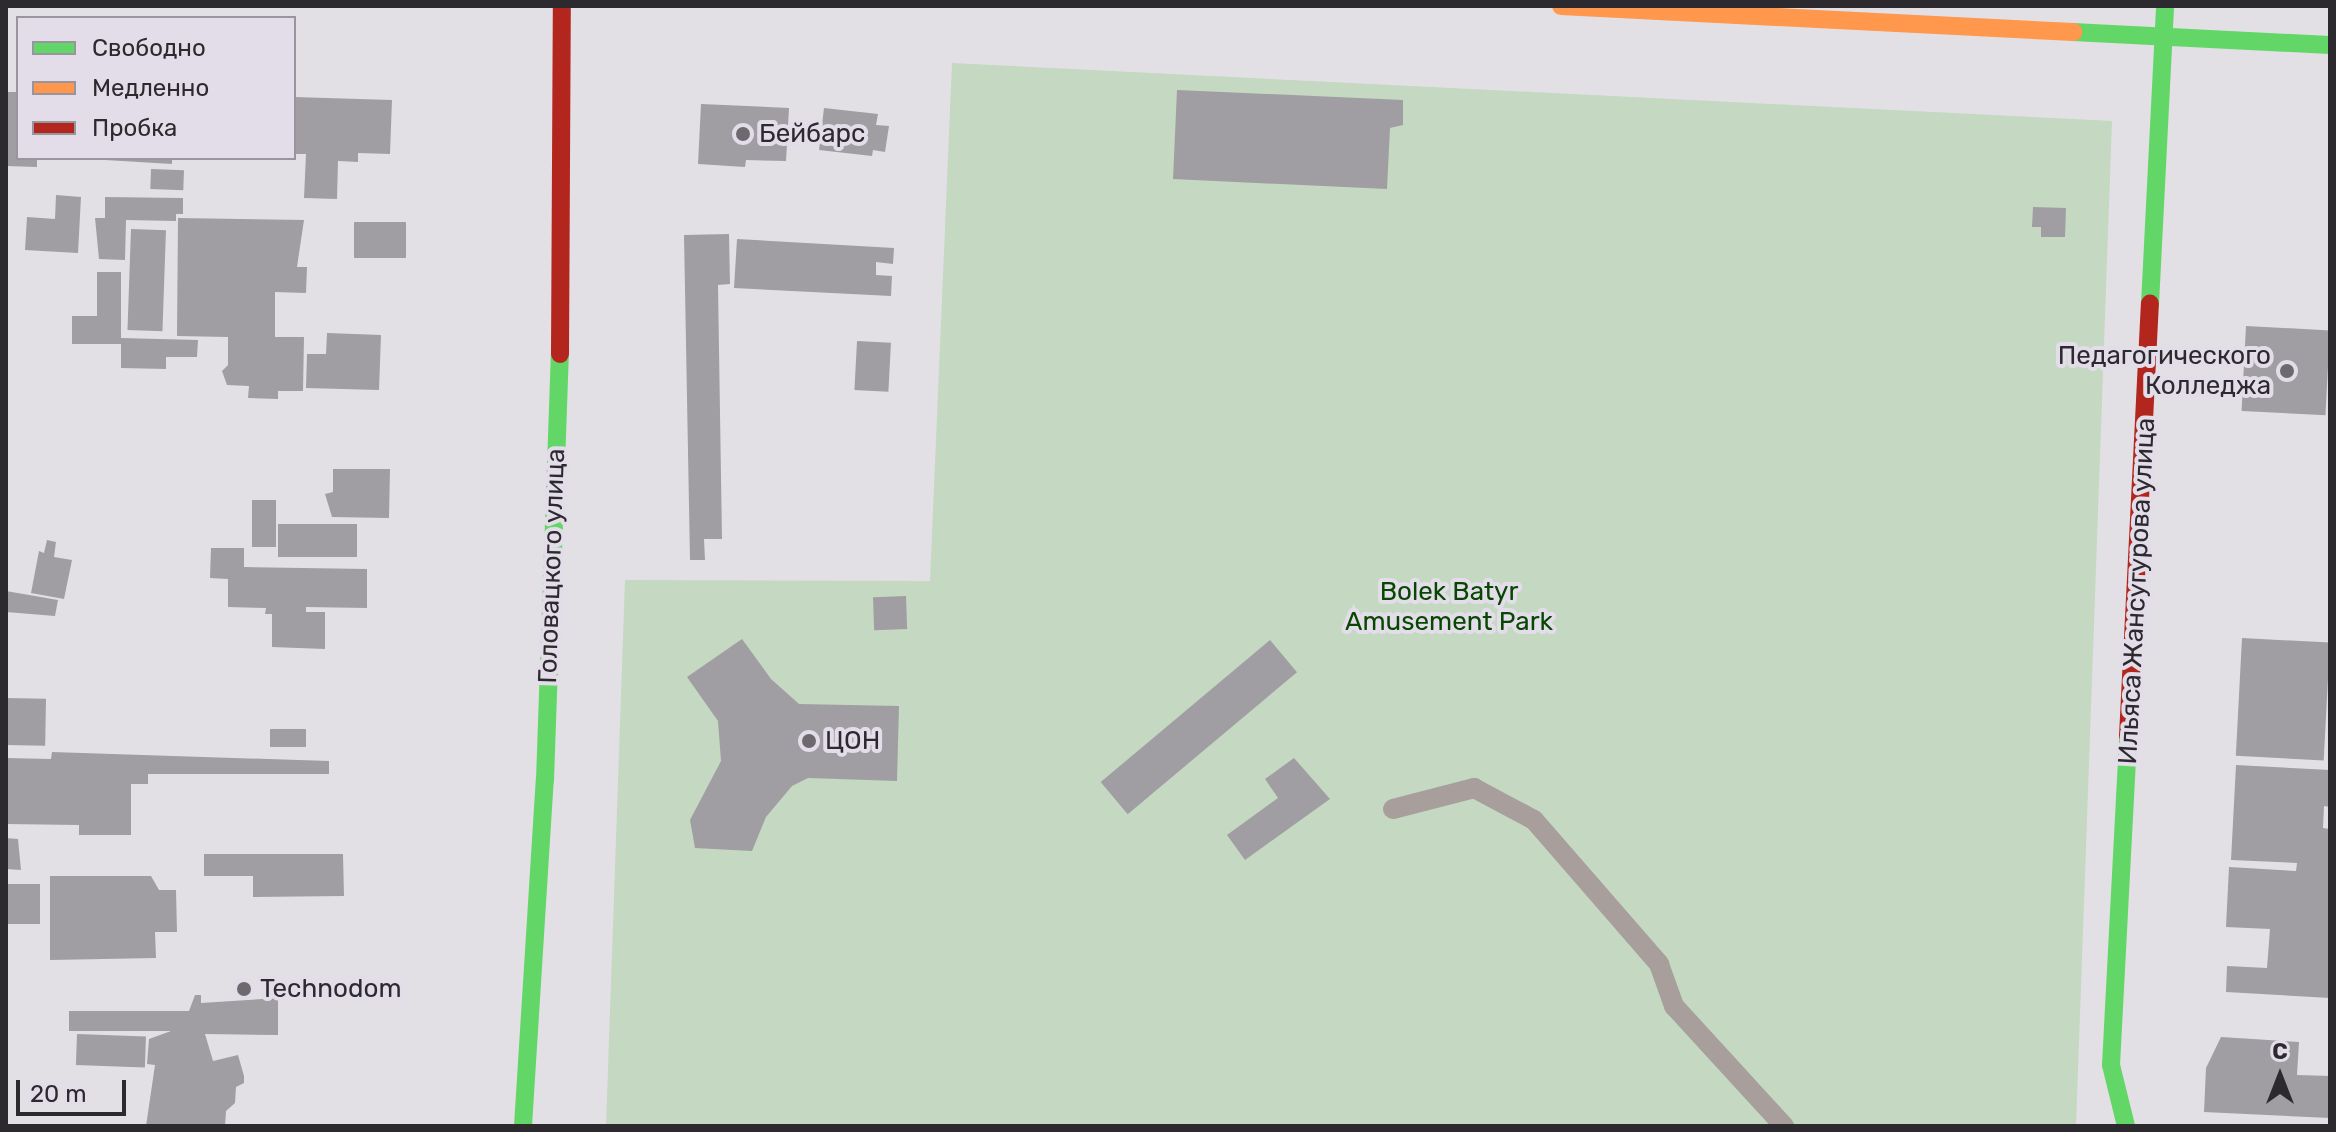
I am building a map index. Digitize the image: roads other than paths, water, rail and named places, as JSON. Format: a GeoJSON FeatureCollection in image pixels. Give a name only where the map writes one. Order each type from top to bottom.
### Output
{"type":"FeatureCollection","features":[{"type":"Feature","properties":{"kind":"street","name":"Головацкого улица"},"geometry":{"type":"LineString","coordinates":[[523,1126],[545,780],[558,391],[562,6]]}},
{"type":"Feature","properties":{"kind":"street"},"geometry":{"type":"LineString","coordinates":[[1561,6],[2330,45]]}},
{"type":"Feature","properties":{"kind":"street","name":"Ильяса Жансугурова улица"},"geometry":{"type":"LineString","coordinates":[[2126,1126],[2111,1065],[2165,6]]}},
{"type":"Feature","properties":{"kind":"lane"},"geometry":{"type":"LineString","coordinates":[[1393,809],[1474,788],[1534,820],[1659,964],[1674,1006],[1784,1126]]}},
{"type":"Feature","properties":{"kind":"place","name":"Бейбарс"},"geometry":{"type":"Point","coordinates":[743,134]}},
{"type":"Feature","properties":{"kind":"place","name":"Педагогического Колледжа"},"geometry":{"type":"Point","coordinates":[2287,371]}},
{"type":"Feature","properties":{"kind":"place","name":"ЦОН"},"geometry":{"type":"Point","coordinates":[809,741]}},
{"type":"Feature","properties":{"kind":"place","name":"Technodom"},"geometry":{"type":"Point","coordinates":[244,989]}},
{"type":"Feature","properties":{"kind":"park label","name":"Bolek Batyr Amusement Park"},"geometry":{"type":"Point","coordinates":[1449,607]}}]}
